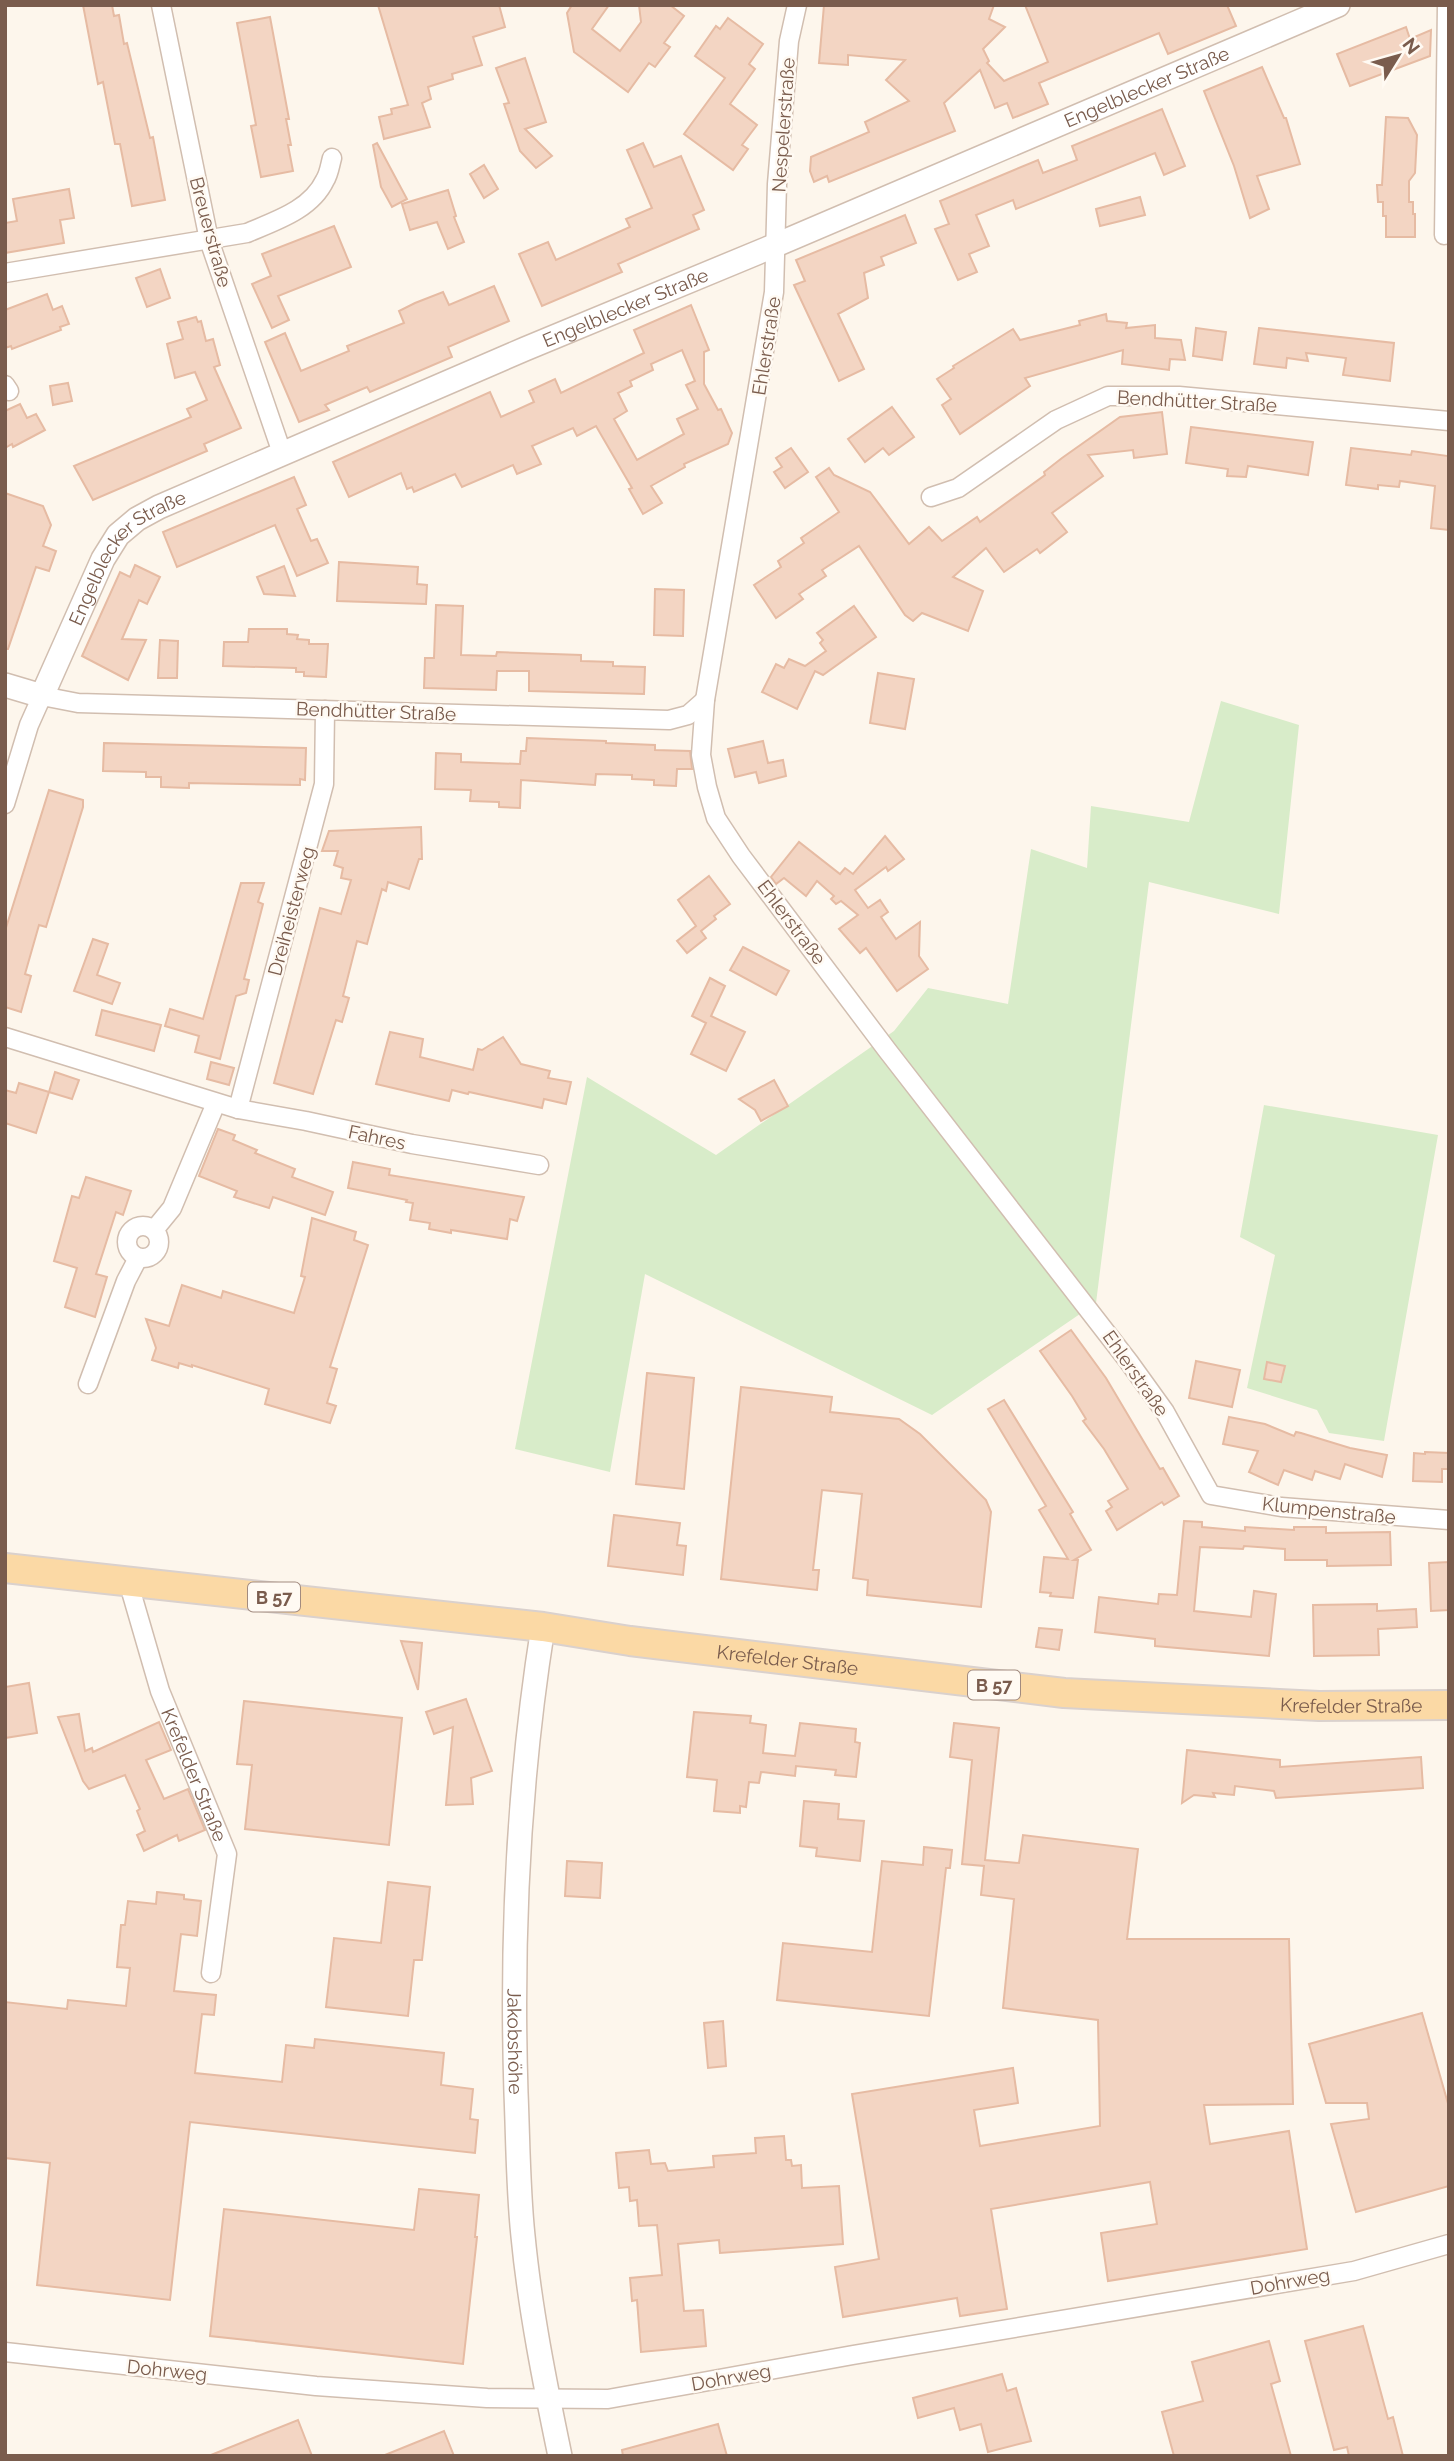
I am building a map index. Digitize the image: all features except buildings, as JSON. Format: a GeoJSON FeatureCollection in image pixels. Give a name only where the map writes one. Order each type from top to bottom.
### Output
{"type":"FeatureCollection","features":[{"type":"Feature","properties":{"kind":"main road","name":"Krefelder Straße"},"geometry":{"type":"LineString","coordinates":[[5,1568],[543,1627],[630,1641],[1064,1693],[1319,1706],[1449,1705]]}},
{"type":"Feature","properties":{"kind":"street","name":"Breuerstraße"},"geometry":{"type":"LineString","coordinates":[[161,5],[209,240],[282,453]]}},
{"type":"Feature","properties":{"kind":"street","name":"Nespelerstraße"},"geometry":{"type":"LineString","coordinates":[[776,245],[777,184],[789,41],[797,5]]}},
{"type":"Feature","properties":{"kind":"street","name":"Engelblecker Straße"},"geometry":{"type":"LineString","coordinates":[[42,696],[77,612],[103,559],[118,535],[137,519],[159,507],[1338,5]]}},
{"type":"Feature","properties":{"kind":"street"},"geometry":{"type":"LineString","coordinates":[[1444,235],[1447,5]]}},
{"type":"Feature","properties":{"kind":"street"},"geometry":{"type":"LineString","coordinates":[[5,273],[247,233],[282,219],[309,202],[325,181],[332,158]]}},
{"type":"Feature","properties":{"kind":"street","name":"Ehlerstraße"},"geometry":{"type":"LineString","coordinates":[[776,245],[775,292],[766,351],[705,700],[701,755],[716,818],[741,856],[887,1050],[1105,1330],[1165,1412],[1211,1495]]}},
{"type":"Feature","properties":{"kind":"street","name":"Bendhütter Straße"},"geometry":{"type":"LineString","coordinates":[[932,497],[958,488],[1056,421],[1108,396],[1179,396],[1449,421]]}},
{"type":"Feature","properties":{"kind":"street"},"geometry":{"type":"LineString","coordinates":[[5,685],[42,696],[29,725],[5,804]]}},
{"type":"Feature","properties":{"kind":"street","name":"Bendhütter Straße"},"geometry":{"type":"LineString","coordinates":[[42,696],[78,704],[669,720],[688,715],[705,700]]}},
{"type":"Feature","properties":{"kind":"street","name":"Dreiheisterweg"},"geometry":{"type":"LineString","coordinates":[[238,1110],[324,784],[325,710]]}},
{"type":"Feature","properties":{"kind":"street","name":"Fahres"},"geometry":{"type":"LineString","coordinates":[[5,1037],[238,1110],[306,1121],[412,1144],[539,1165]]}},
{"type":"Feature","properties":{"kind":"street"},"geometry":{"type":"LineString","coordinates":[[89,1384],[126,1281],[138,1258],[149,1258],[157,1250],[159,1240],[154,1230],[172,1208],[216,1103]]}},
{"type":"Feature","properties":{"kind":"street","name":"Klumpenstraße"},"geometry":{"type":"LineString","coordinates":[[1211,1495],[1281,1507],[1449,1520]]}},
{"type":"Feature","properties":{"kind":"street","name":"Krefelder Straße"},"geometry":{"type":"LineString","coordinates":[[128,1581],[160,1691],[227,1854],[211,1973]]}},
{"type":"Feature","properties":{"kind":"street","name":"Jakobshöhe"},"geometry":{"type":"LineString","coordinates":[[543,1627],[530,1720],[518,1849],[513,1934],[513,2008],[523,2238],[560,2456]]}},
{"type":"Feature","properties":{"kind":"street","name":"Dohrweg"},"geometry":{"type":"LineString","coordinates":[[5,2352],[317,2386],[487,2398],[608,2399],[1354,2270],[1449,2244]]}},
{"type":"Feature","properties":{"kind":"green space"},"geometry":{"type":"Polygon","coordinates":[[[1221,701],[1299,725],[1279,914],[1149,882],[1096,1303],[932,1415],[645,1274],[610,1472],[515,1449],[587,1077],[716,1155],[894,1031],[928,988],[1008,1004],[1031,849],[1087,868],[1091,806],[1189,822],[1221,701]]]}},
{"type":"Feature","properties":{"kind":"green space"},"geometry":{"type":"Polygon","coordinates":[[[1264,1105],[1438,1135],[1384,1441],[1329,1433],[1317,1410],[1247,1388],[1275,1255],[1240,1237],[1264,1105]]]}}]}
